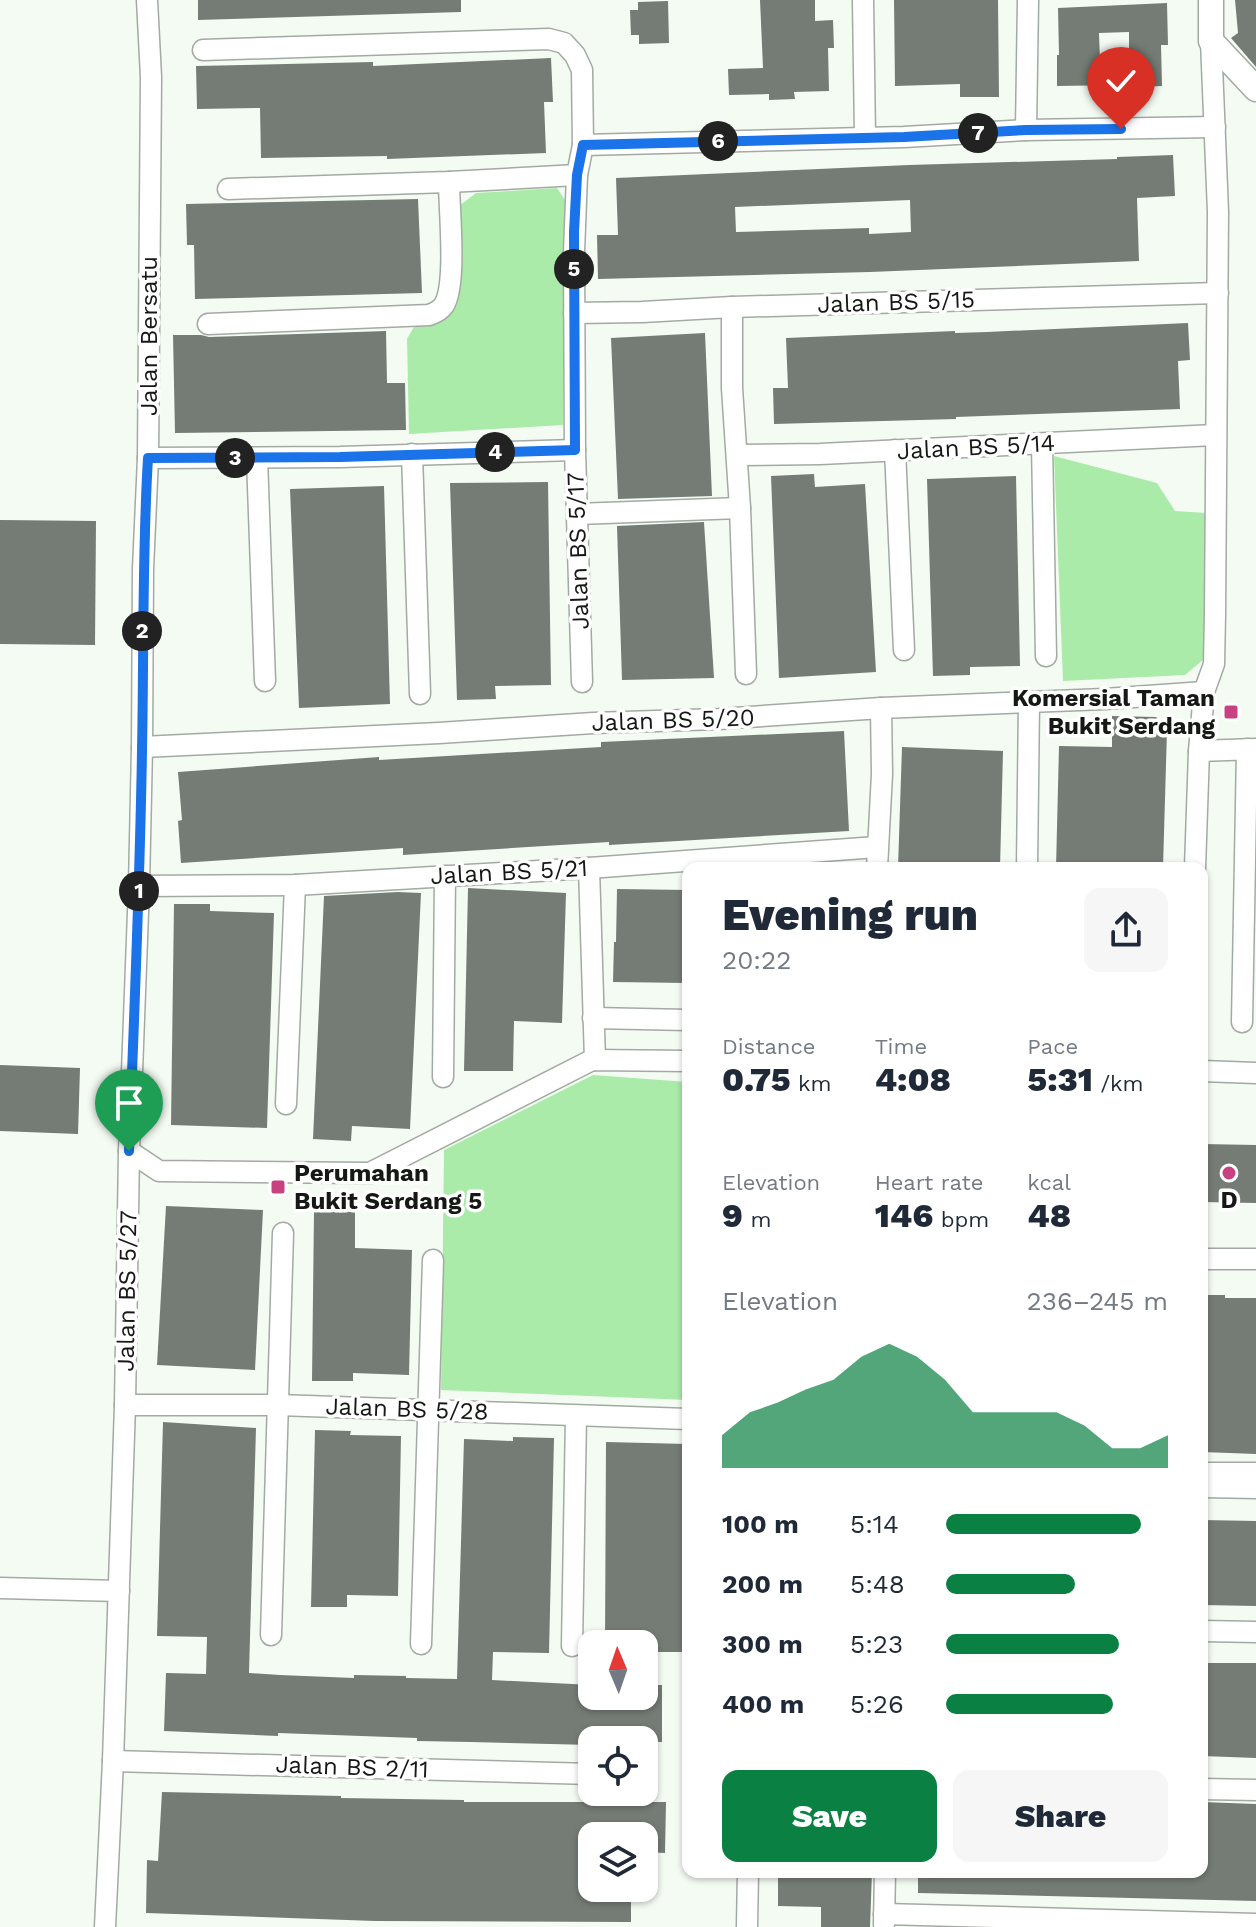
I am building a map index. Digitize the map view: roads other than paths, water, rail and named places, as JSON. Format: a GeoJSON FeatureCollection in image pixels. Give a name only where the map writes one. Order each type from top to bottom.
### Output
{"type":"FeatureCollection","features":[{"type":"Feature","properties":{"kind":"street","name":"Jalan Bersatu"},"geometry":{"type":"LineString","coordinates":[[129,1151],[139,886],[143,569],[148,458],[151,77],[147,0]]}},
{"type":"Feature","properties":{"kind":"street"},"geometry":{"type":"LineString","coordinates":[[863,0],[865,137]]}},
{"type":"Feature","properties":{"kind":"street"},"geometry":{"type":"LineString","coordinates":[[1026,130],[1028,0]]}},
{"type":"Feature","properties":{"kind":"street"},"geometry":{"type":"LineString","coordinates":[[1195,862],[1204,692],[1214,664],[1218,293],[1211,0]]}},
{"type":"Feature","properties":{"kind":"street","name":"Jalan BS 5/17"},"geometry":{"type":"LineString","coordinates":[[203,50],[549,39],[564,43],[575,55],[582,70],[583,145],[577,175],[574,242],[575,450],[582,682]]}},
{"type":"Feature","properties":{"kind":"street"},"geometry":{"type":"LineString","coordinates":[[1211,41],[1256,89]]}},
{"type":"Feature","properties":{"kind":"street"},"geometry":{"type":"LineString","coordinates":[[583,145],[1215,127]]}},
{"type":"Feature","properties":{"kind":"street"},"geometry":{"type":"LineString","coordinates":[[228,189],[577,175]]}},
{"type":"Feature","properties":{"kind":"street"},"geometry":{"type":"LineString","coordinates":[[208,324],[436,313],[445,304],[450,283],[449,182]]}},
{"type":"Feature","properties":{"kind":"street","name":"Jalan BS 5/15"},"geometry":{"type":"LineString","coordinates":[[574,313],[1218,293]]}},
{"type":"Feature","properties":{"kind":"street"},"geometry":{"type":"LineString","coordinates":[[732,307],[732,388],[746,674]]}},
{"type":"Feature","properties":{"kind":"street","name":"Jalan BS 5/14"},"geometry":{"type":"LineString","coordinates":[[737,455],[1215,435]]}},
{"type":"Feature","properties":{"kind":"street"},"geometry":{"type":"LineString","coordinates":[[1042,444],[1046,656]]}},
{"type":"Feature","properties":{"kind":"street"},"geometry":{"type":"LineString","coordinates":[[148,458],[575,450]]}},
{"type":"Feature","properties":{"kind":"street"},"geometry":{"type":"LineString","coordinates":[[895,450],[904,650]]}},
{"type":"Feature","properties":{"kind":"street"},"geometry":{"type":"LineString","coordinates":[[412,454],[420,694]]}},
{"type":"Feature","properties":{"kind":"street"},"geometry":{"type":"LineString","coordinates":[[257,458],[265,681]]}},
{"type":"Feature","properties":{"kind":"street"},"geometry":{"type":"LineString","coordinates":[[577,514],[740,508]]}},
{"type":"Feature","properties":{"kind":"street","name":"Jalan BS 5/20"},"geometry":{"type":"LineString","coordinates":[[142,747],[1204,692]]}},
{"type":"Feature","properties":{"kind":"street"},"geometry":{"type":"LineString","coordinates":[[1027,862],[1029,701]]}},
{"type":"Feature","properties":{"kind":"street"},"geometry":{"type":"LineString","coordinates":[[877,858],[882,774],[881,708]]}},
{"type":"Feature","properties":{"kind":"street"},"geometry":{"type":"LineString","coordinates":[[1199,751],[1252,749],[1242,1022]]}},
{"type":"Feature","properties":{"kind":"street","name":"Jalan BS 5/21"},"geometry":{"type":"LineString","coordinates":[[762,862],[877,858]]}},
{"type":"Feature","properties":{"kind":"street","name":"Jalan BS 5/21"},"geometry":{"type":"LineString","coordinates":[[139,886],[295,885],[682,865]]}},
{"type":"Feature","properties":{"kind":"street"},"geometry":{"type":"LineString","coordinates":[[589,868],[595,1060]]}},
{"type":"Feature","properties":{"kind":"street"},"geometry":{"type":"LineString","coordinates":[[443,1077],[445,876]]}},
{"type":"Feature","properties":{"kind":"street"},"geometry":{"type":"LineString","coordinates":[[286,1104],[295,885]]}},
{"type":"Feature","properties":{"kind":"street"},"geometry":{"type":"LineString","coordinates":[[593,1018],[682,1020]]}},
{"type":"Feature","properties":{"kind":"street"},"geometry":{"type":"LineString","coordinates":[[129,1151],[159,1171],[370,1173],[595,1060],[682,1061]]}},
{"type":"Feature","properties":{"kind":"street"},"geometry":{"type":"LineString","coordinates":[[1208,1071],[1256,1073]]}},
{"type":"Feature","properties":{"kind":"street","name":"Jalan BS 5/27"},"geometry":{"type":"LineString","coordinates":[[105,1927],[125,1405],[129,1151]]}},
{"type":"Feature","properties":{"kind":"street"},"geometry":{"type":"LineString","coordinates":[[271,1635],[283,1233]]}},
{"type":"Feature","properties":{"kind":"street"},"geometry":{"type":"LineString","coordinates":[[1208,1259],[1256,1259]]}},
{"type":"Feature","properties":{"kind":"street"},"geometry":{"type":"LineString","coordinates":[[421,1644],[433,1260]]}},
{"type":"Feature","properties":{"kind":"street","name":"Jalan BS 5/28"},"geometry":{"type":"LineString","coordinates":[[125,1405],[278,1405],[682,1419]]}},
{"type":"Feature","properties":{"kind":"street"},"geometry":{"type":"LineString","coordinates":[[572,1646],[576,1416]]}},
{"type":"Feature","properties":{"kind":"street"},"geometry":{"type":"LineString","coordinates":[[1208,1473],[1256,1473]]}},
{"type":"Feature","properties":{"kind":"street"},"geometry":{"type":"LineString","coordinates":[[1208,1487],[1256,1488]]}},
{"type":"Feature","properties":{"kind":"street"},"geometry":{"type":"LineString","coordinates":[[0,1588],[119,1591]]}},
{"type":"Feature","properties":{"kind":"street"},"geometry":{"type":"LineString","coordinates":[[1208,1631],[1256,1632]]}},
{"type":"Feature","properties":{"kind":"street","name":"Jalan BS 2/11"},"geometry":{"type":"LineString","coordinates":[[113,1761],[578,1774]]}},
{"type":"Feature","properties":{"kind":"street"},"geometry":{"type":"LineString","coordinates":[[1208,1789],[1256,1790]]}},
{"type":"Feature","properties":{"kind":"street"},"geometry":{"type":"LineString","coordinates":[[747,1927],[748,1878]]}},
{"type":"Feature","properties":{"kind":"street"},"geometry":{"type":"LineString","coordinates":[[885,1878],[884,1920],[1256,1924]]}},
{"type":"Feature","properties":{"kind":"place","name":"Komersial Taman Bukit Serdang"},"geometry":{"type":"Point","coordinates":[1231,712]}},
{"type":"Feature","properties":{"kind":"place","name":"D"},"geometry":{"type":"Point","coordinates":[1229,1173]}},
{"type":"Feature","properties":{"kind":"place","name":"Perumahan Bukit Serdang 5"},"geometry":{"type":"Point","coordinates":[278,1187]}}]}
